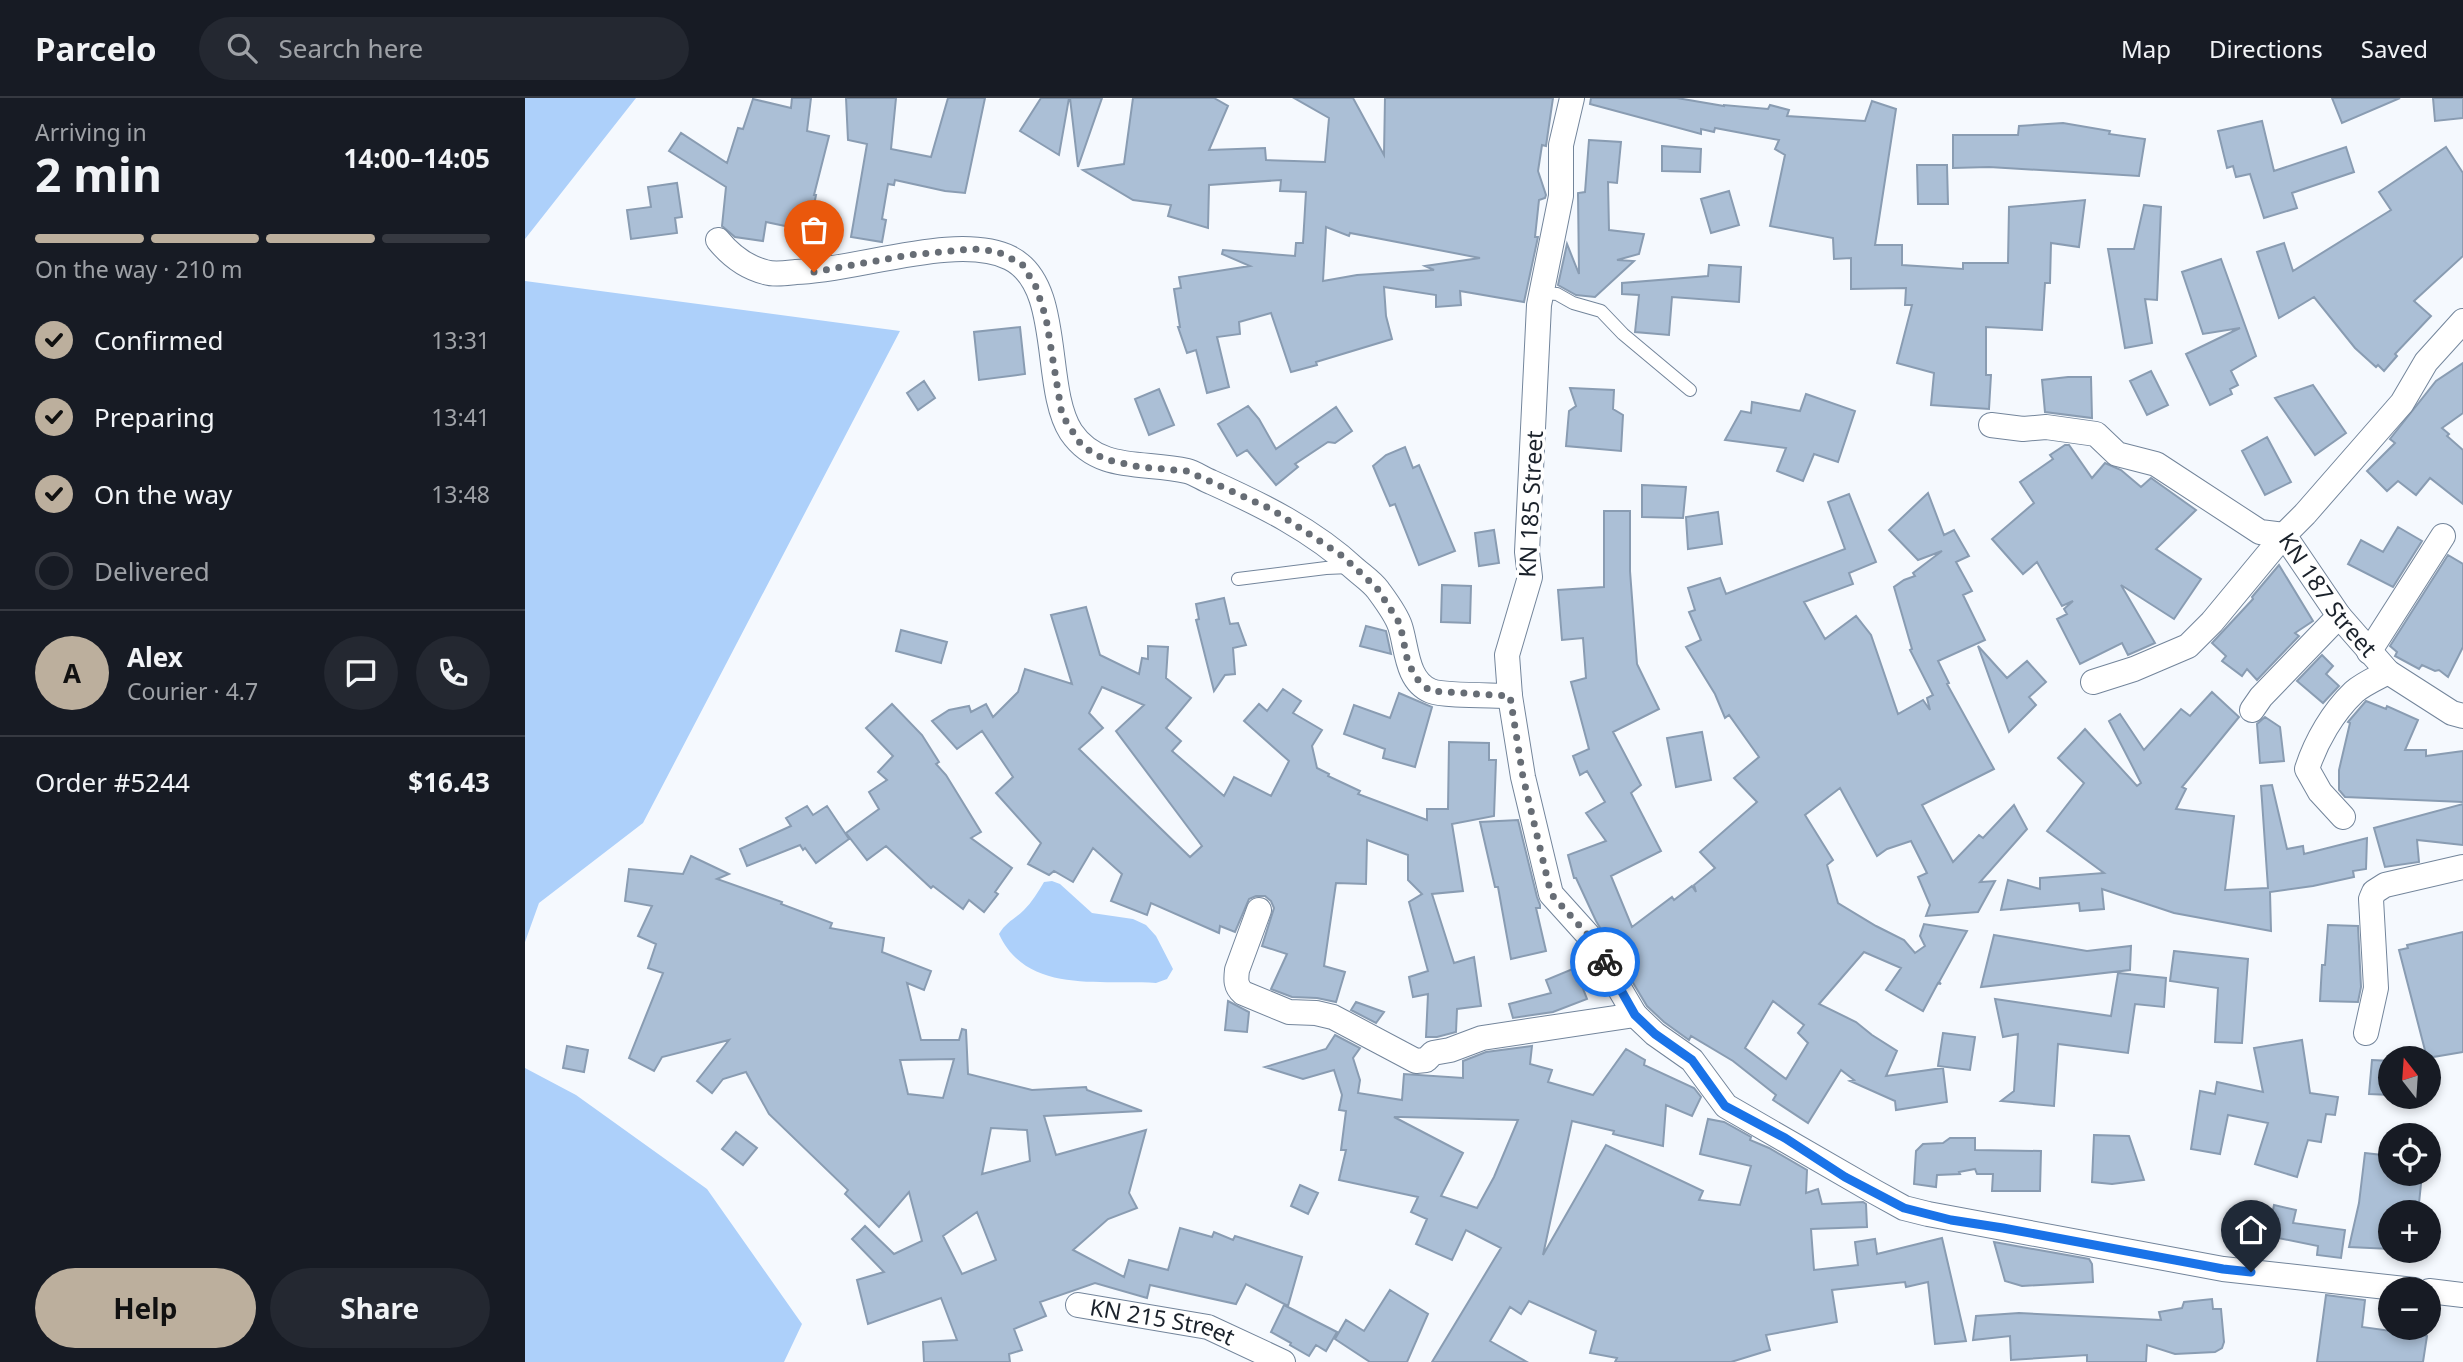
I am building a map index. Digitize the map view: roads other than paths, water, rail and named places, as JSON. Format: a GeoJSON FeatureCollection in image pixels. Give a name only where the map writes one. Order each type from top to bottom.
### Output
{"type":"FeatureCollection","features":[{"type":"Feature","properties":{"kind":"street","name":"KN 185 Street"},"geometry":{"type":"LineString","coordinates":[[1572,98],[1561,145],[1561,196],[1539,305],[1527,552],[1530,577],[1507,655],[1510,696],[1523,777],[1551,894],[1588,935],[1635,1015],[1655,1034],[1692,1060],[1725,1106],[1785,1138],[1845,1177],[1904,1208],[1951,1220],[2223,1269],[2378,1286]]}},
{"type":"Feature","properties":{"kind":"street"},"geometry":{"type":"LineString","coordinates":[[718,240],[743,264],[767,273],[814,272],[909,255],[972,249],[996,251],[1022,264],[1036,287],[1046,318],[1062,415],[1082,446],[1104,459],[1139,467],[1187,471],[1271,509],[1341,555],[1377,588],[1400,624],[1408,663],[1417,679],[1430,691],[1510,696]]}},
{"type":"Feature","properties":{"kind":"street","name":"KN 187 Street"},"geometry":{"type":"LineString","coordinates":[[2463,321],[2426,362],[2402,403],[2284,535],[2339,616],[2388,672],[2452,713],[2463,716]]}},
{"type":"Feature","properties":{"kind":"street"},"geometry":{"type":"LineString","coordinates":[[1991,425],[2023,429],[2046,427],[2096,434],[2117,454],[2156,464],[2260,532],[2284,535]]}},
{"type":"Feature","properties":{"kind":"street"},"geometry":{"type":"LineString","coordinates":[[2093,682],[2134,669],[2188,646],[2212,622],[2284,535]]}},
{"type":"Feature","properties":{"kind":"street"},"geometry":{"type":"LineString","coordinates":[[2369,652],[2443,536]]}},
{"type":"Feature","properties":{"kind":"street"},"geometry":{"type":"LineString","coordinates":[[2252,710],[2261,696],[2339,616]]}},
{"type":"Feature","properties":{"kind":"street"},"geometry":{"type":"LineString","coordinates":[[2343,817],[2320,792],[2307,769],[2312,751],[2331,720],[2355,691],[2388,672]]}},
{"type":"Feature","properties":{"kind":"street"},"geometry":{"type":"LineString","coordinates":[[2366,1033],[2376,988],[2371,899],[2374,892],[2385,885],[2463,867]]}},
{"type":"Feature","properties":{"kind":"street"},"geometry":{"type":"LineString","coordinates":[[1259,910],[1237,970],[1238,989],[1289,1013],[1316,1013],[1332,1017],[1416,1061],[1426,1060],[1433,1053],[1450,1050],[1482,1038],[1635,1015]]}},
{"type":"Feature","properties":{"kind":"street"},"geometry":{"type":"LineString","coordinates":[[2441,1292],[2463,1295]]}},
{"type":"Feature","properties":{"kind":"street","name":"KN 215 Street"},"geometry":{"type":"LineString","coordinates":[[1078,1305],[1208,1326],[1283,1362]]}},
{"type":"Feature","properties":{"kind":"lane"},"geometry":{"type":"LineString","coordinates":[[1539,305],[1543,292],[1557,294],[1573,303],[1601,311],[1623,334],[1690,390]]}},
{"type":"Feature","properties":{"kind":"lane"},"geometry":{"type":"LineString","coordinates":[[1238,579],[1354,567]]}}]}
